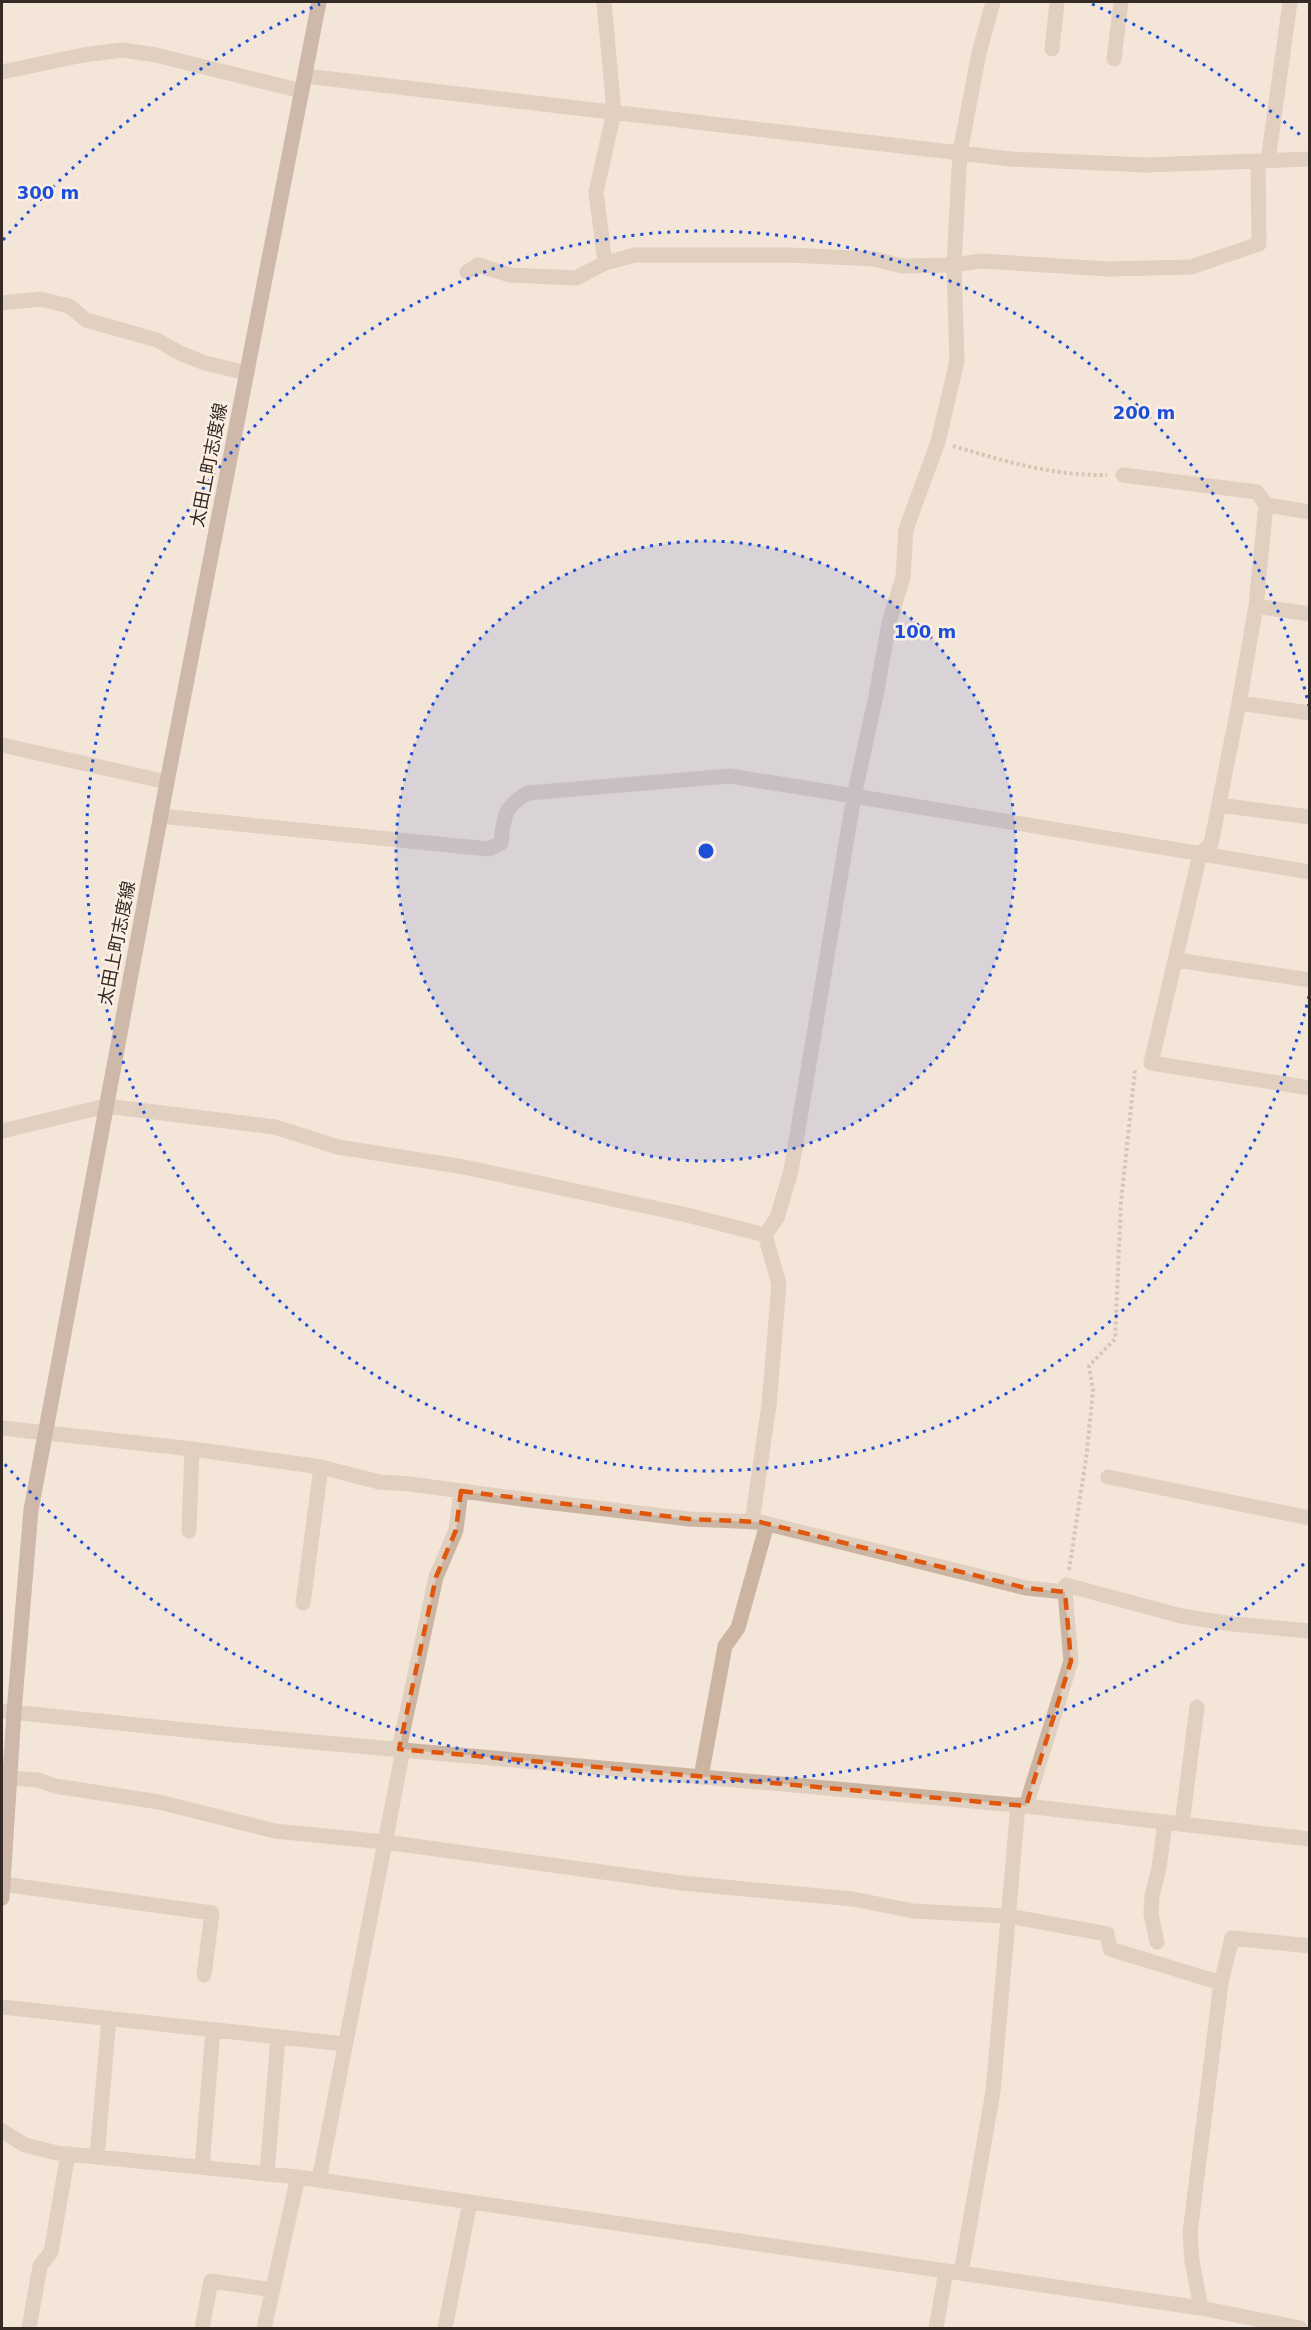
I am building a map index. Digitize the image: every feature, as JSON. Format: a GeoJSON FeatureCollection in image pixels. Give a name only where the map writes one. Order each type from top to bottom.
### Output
{"type":"FeatureCollection","features":[{"type":"Feature","properties":{"kind":"main road","name":"太田上町志度線"},"geometry":{"type":"LineString","coordinates":[[2,1891],[8,1712],[31,1510],[160,816],[319,2]]}},
{"type":"Feature","properties":{"kind":"street"},"geometry":{"type":"LineString","coordinates":[[604,2],[614,112],[596,192],[605,263]]}},
{"type":"Feature","properties":{"kind":"street"},"geometry":{"type":"LineString","coordinates":[[765,1235],[777,1218],[791,1171],[854,796],[889,623],[903,577],[906,529],[938,442],[957,361],[954,266],[960,153],[979,53],[993,2]]}},
{"type":"Feature","properties":{"kind":"street"},"geometry":{"type":"LineString","coordinates":[[1052,49],[1057,2]]}},
{"type":"Feature","properties":{"kind":"street"},"geometry":{"type":"LineString","coordinates":[[1114,59],[1120,2]]}},
{"type":"Feature","properties":{"kind":"street"},"geometry":{"type":"LineString","coordinates":[[467,272],[478,265],[510,275],[576,278],[605,263],[635,255],[789,255],[874,258],[902,266],[954,266],[981,261],[1109,269],[1191,267],[1259,244],[1263,161],[1290,2]]}},
{"type":"Feature","properties":{"kind":"street"},"geometry":{"type":"LineString","coordinates":[[2,74],[83,55],[122,51],[156,55],[303,84],[614,112],[1011,159],[1146,165],[1310,159]]}},
{"type":"Feature","properties":{"kind":"street"},"geometry":{"type":"LineString","coordinates":[[2,303],[40,299],[69,306],[86,320],[157,340],[205,363],[246,374]]}},
{"type":"Feature","properties":{"kind":"street"},"geometry":{"type":"LineString","coordinates":[[1123,476],[1257,492],[1266,505],[1256,606],[1211,844],[1200,854],[1151,1064],[1310,1088]]}},
{"type":"Feature","properties":{"kind":"street"},"geometry":{"type":"LineString","coordinates":[[1266,505],[1310,512]]}},
{"type":"Feature","properties":{"kind":"street"},"geometry":{"type":"LineString","coordinates":[[1256,606],[1310,614]]}},
{"type":"Feature","properties":{"kind":"street"},"geometry":{"type":"LineString","coordinates":[[1239,703],[1310,713]]}},
{"type":"Feature","properties":{"kind":"street"},"geometry":{"type":"LineString","coordinates":[[2,745],[167,782]]}},
{"type":"Feature","properties":{"kind":"street"},"geometry":{"type":"LineString","coordinates":[[160,816],[489,849],[501,843],[505,813],[513,801],[528,793],[730,776],[1310,872]]}},
{"type":"Feature","properties":{"kind":"street"},"geometry":{"type":"LineString","coordinates":[[1219,805],[1310,817]]}},
{"type":"Feature","properties":{"kind":"street"},"geometry":{"type":"LineString","coordinates":[[1176,960],[1310,980]]}},
{"type":"Feature","properties":{"kind":"street"},"geometry":{"type":"LineString","coordinates":[[2,1131],[106,1106],[275,1127],[338,1147],[476,1170],[687,1215],[765,1235]]}},
{"type":"Feature","properties":{"kind":"street"},"geometry":{"type":"LineString","coordinates":[[701,1777],[725,1646],[738,1628],[759,1523],[779,1284],[765,1235]]}},
{"type":"Feature","properties":{"kind":"street"},"geometry":{"type":"LineString","coordinates":[[2,1428],[192,1449],[321,1467],[379,1482],[678,1517],[759,1523],[1026,1588],[1065,1592],[1071,1661],[1022,1805],[1008,1916],[993,2092],[953,2272],[936,2328]]}},
{"type":"Feature","properties":{"kind":"street"},"geometry":{"type":"LineString","coordinates":[[189,1532],[192,1449]]}},
{"type":"Feature","properties":{"kind":"street"},"geometry":{"type":"LineString","coordinates":[[303,1603],[321,1467]]}},
{"type":"Feature","properties":{"kind":"street"},"geometry":{"type":"LineString","coordinates":[[1108,1477],[1310,1518]]}},
{"type":"Feature","properties":{"kind":"street"},"geometry":{"type":"LineString","coordinates":[[319,2180],[436,1577],[456,1530],[461,1491]]}},
{"type":"Feature","properties":{"kind":"street"},"geometry":{"type":"LineString","coordinates":[[1066,1585],[1181,1616],[1233,1624],[1310,1631]]}},
{"type":"Feature","properties":{"kind":"street"},"geometry":{"type":"LineString","coordinates":[[1182,1824],[1197,1707]]}},
{"type":"Feature","properties":{"kind":"street"},"geometry":{"type":"LineString","coordinates":[[8,1712],[401,1750],[1022,1805],[1310,1839]]}},
{"type":"Feature","properties":{"kind":"street"},"geometry":{"type":"LineString","coordinates":[[7,1784],[38,1780],[55,1786],[159,1802],[275,1831],[385,1842],[682,1883],[853,1899],[913,1911],[1008,1916],[1107,1934],[1110,1949],[1221,1983]]}},
{"type":"Feature","properties":{"kind":"street"},"geometry":{"type":"LineString","coordinates":[[1157,1942],[1151,1914],[1152,1896],[1159,1868],[1165,1822]]}},
{"type":"Feature","properties":{"kind":"street"},"geometry":{"type":"LineString","coordinates":[[2,1891],[212,1914],[204,1975]]}},
{"type":"Feature","properties":{"kind":"street"},"geometry":{"type":"LineString","coordinates":[[1201,2308],[1192,2261],[1190,2233],[1221,1983],[1232,1938],[1310,1946]]}},
{"type":"Feature","properties":{"kind":"street"},"geometry":{"type":"LineString","coordinates":[[2,2007],[345,2044]]}},
{"type":"Feature","properties":{"kind":"street"},"geometry":{"type":"LineString","coordinates":[[97,2157],[109,2018]]}},
{"type":"Feature","properties":{"kind":"street"},"geometry":{"type":"LineString","coordinates":[[202,2168],[213,2030]]}},
{"type":"Feature","properties":{"kind":"street"},"geometry":{"type":"LineString","coordinates":[[267,2174],[278,2037]]}},
{"type":"Feature","properties":{"kind":"street"},"geometry":{"type":"LineString","coordinates":[[2,2131],[25,2145],[68,2154],[298,2177],[1201,2308],[1290,2328]]}},
{"type":"Feature","properties":{"kind":"street"},"geometry":{"type":"LineString","coordinates":[[29,2328],[40,2266],[51,2252],[68,2154]]}},
{"type":"Feature","properties":{"kind":"street"},"geometry":{"type":"LineString","coordinates":[[264,2328],[298,2177]]}},
{"type":"Feature","properties":{"kind":"street"},"geometry":{"type":"LineString","coordinates":[[445,2328],[470,2202]]}},
{"type":"Feature","properties":{"kind":"street"},"geometry":{"type":"LineString","coordinates":[[202,2328],[211,2281],[273,2290]]}},
{"type":"Feature","properties":{"kind":"path"},"geometry":{"type":"LineString","coordinates":[[938,442],[1025,467],[1082,476],[1123,476]]}},
{"type":"Feature","properties":{"kind":"path"},"geometry":{"type":"LineString","coordinates":[[1066,1585],[1087,1452],[1093,1390],[1089,1366],[1115,1339],[1121,1202],[1137,1063]]}},
{"type":"Feature","properties":{"kind":"highlighted area"},"geometry":{"type":"Polygon","coordinates":[[[461,1491],[689,1519],[760,1522],[1026,1588],[1065,1592],[1071,1661],[1026,1806],[399,1749],[436,1577],[456,1530],[461,1491]]]}}]}
